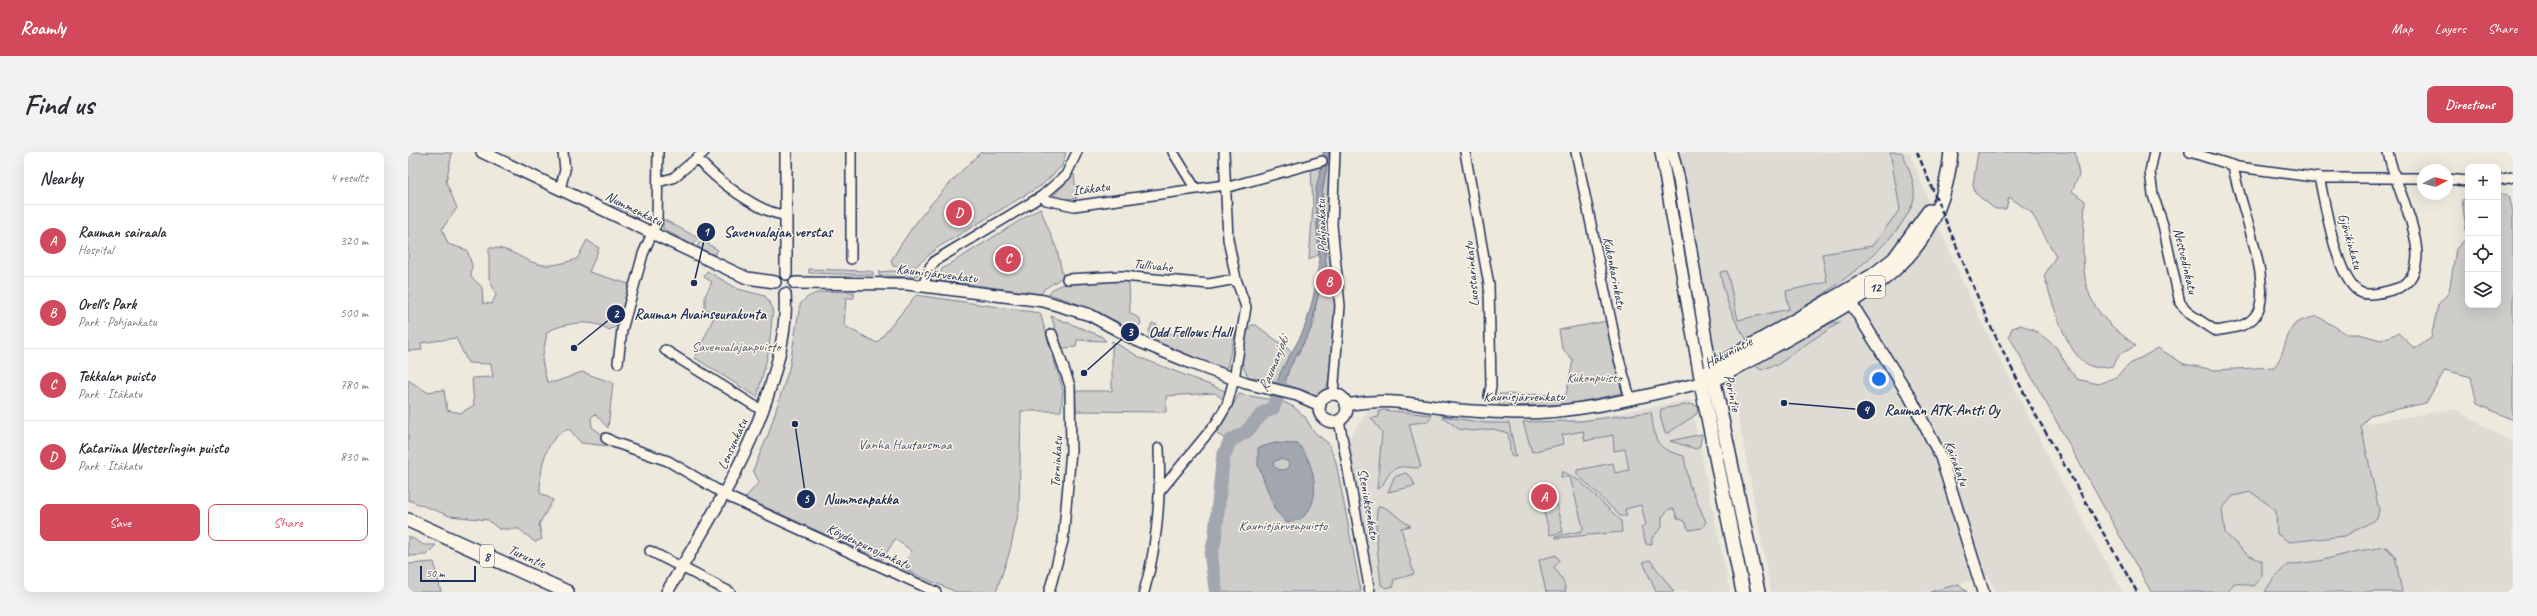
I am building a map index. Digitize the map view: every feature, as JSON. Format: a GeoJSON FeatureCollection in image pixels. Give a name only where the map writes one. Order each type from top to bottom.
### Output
{"type":"FeatureCollection","features":[{"type":"Feature","properties":{"kind":"highway","name":"Hakunintie"},"geometry":{"type":"LineString","coordinates":[[1701,382],[1895,270],[1922,240],[1937,214],[1948,175],[1951,152]]}},
{"type":"Feature","properties":{"kind":"highway","name":"12"},"geometry":{"type":"LineString","coordinates":[[1721,402],[1724,386],[1733,363]]}},
{"type":"Feature","properties":{"kind":"highway","name":"Porintie"},"geometry":{"type":"LineString","coordinates":[[1713,374],[1721,402],[1724,429],[1758,592]]}},
{"type":"Feature","properties":{"kind":"highway","name":"Porintie"},"geometry":{"type":"LineString","coordinates":[[1701,382],[1743,592]]}},
{"type":"Feature","properties":{"kind":"highway","name":"Turuntie"},"geometry":{"type":"LineString","coordinates":[[408,520],[567,592]]}},
{"type":"Feature","properties":{"kind":"main road","name":"Nummenkatu"},"geometry":{"type":"LineString","coordinates":[[482,152],[651,234],[747,278],[776,282]]}},
{"type":"Feature","properties":{"kind":"main road"},"geometry":{"type":"LineString","coordinates":[[786,152],[786,274]]}},
{"type":"Feature","properties":{"kind":"main road","name":"Porintie"},"geometry":{"type":"LineString","coordinates":[[1661,152],[1701,382]]}},
{"type":"Feature","properties":{"kind":"main road","name":"Porintie"},"geometry":{"type":"LineString","coordinates":[[1672,152],[1679,180],[1713,374]]}},
{"type":"Feature","properties":{"kind":"main road"},"geometry":{"type":"LineString","coordinates":[[786,274],[792,277],[795,283],[793,290],[785,294],[777,289],[776,282],[781,275],[786,274]]}},
{"type":"Feature","properties":{"kind":"main road","name":"Kaunisjärvenkatu"},"geometry":{"type":"LineString","coordinates":[[795,283],[881,282],[1044,301],[1074,309],[1102,320],[1140,342],[1234,379],[1286,391],[1320,405]]}},
{"type":"Feature","properties":{"kind":"main road","name":"Lensunkatu"},"geometry":{"type":"LineString","coordinates":[[667,592],[725,495],[750,446],[763,411],[781,345],[785,294]]}},
{"type":"Feature","properties":{"kind":"main road","name":"Kairakatu"},"geometry":{"type":"LineString","coordinates":[[1848,298],[1910,397],[1941,457],[1983,592]]}},
{"type":"Feature","properties":{"kind":"main road","name":"Kaunisjärvenkatu"},"geometry":{"type":"LineString","coordinates":[[1346,405],[1370,401],[1393,400],[1469,411],[1550,412],[1574,410],[1701,382]]}},
{"type":"Feature","properties":{"kind":"main road"},"geometry":{"type":"LineString","coordinates":[[1333,395],[1340,396],[1346,405],[1346,414],[1339,420],[1332,422],[1325,419],[1320,413],[1320,405],[1324,398],[1333,395]]}},
{"type":"Feature","properties":{"kind":"street"},"geometry":{"type":"LineString","coordinates":[[560,189],[565,170],[563,152]]}},
{"type":"Feature","properties":{"kind":"street"},"geometry":{"type":"LineString","coordinates":[[618,363],[622,330],[643,254],[657,222],[658,152]]}},
{"type":"Feature","properties":{"kind":"street"},"geometry":{"type":"LineString","coordinates":[[851,152],[851,259]]}},
{"type":"Feature","properties":{"kind":"street"},"geometry":{"type":"LineString","coordinates":[[924,286],[930,267],[936,260],[1042,196],[1066,176],[1077,152]]}},
{"type":"Feature","properties":{"kind":"street"},"geometry":{"type":"LineString","coordinates":[[1173,152],[1195,188]]}},
{"type":"Feature","properties":{"kind":"street"},"geometry":{"type":"LineString","coordinates":[[1161,490],[1217,422],[1227,405],[1234,379],[1246,307],[1236,279],[1228,240],[1224,152]]}},
{"type":"Feature","properties":{"kind":"street","name":"Pohjankatu"},"geometry":{"type":"LineString","coordinates":[[1333,395],[1340,306],[1332,225],[1335,152]]}},
{"type":"Feature","properties":{"kind":"street","name":"Luostarinkatu"},"geometry":{"type":"LineString","coordinates":[[1465,152],[1489,285],[1491,386],[1489,396]]}},
{"type":"Feature","properties":{"kind":"street","name":"Kukonkarinkatu"},"geometry":{"type":"LineString","coordinates":[[1576,152],[1607,304],[1630,398]]}},
{"type":"Feature","properties":{"kind":"street","name":"Nestvedinkatu"},"geometry":{"type":"LineString","coordinates":[[2154,152],[2150,172],[2153,195],[2163,225],[2180,302],[2190,314],[2216,331],[2243,326],[2255,316],[2263,290],[2233,166]]}},
{"type":"Feature","properties":{"kind":"street"},"geometry":{"type":"LineString","coordinates":[[2190,152],[2233,166],[2319,177],[2417,178]]}},
{"type":"Feature","properties":{"kind":"street","name":"Gjövikinkatu"},"geometry":{"type":"LineString","coordinates":[[2319,177],[2342,271],[2351,286],[2363,293],[2388,292],[2403,286],[2414,275],[2417,254],[2413,235],[2388,152]]}},
{"type":"Feature","properties":{"kind":"street"},"geometry":{"type":"LineString","coordinates":[[658,182],[673,178],[701,155],[719,180],[773,214],[786,215]]}},
{"type":"Feature","properties":{"kind":"street","name":"Itäkatu"},"geometry":{"type":"LineString","coordinates":[[1042,196],[1046,200],[1074,206],[1195,188],[1225,187],[1322,161]]}},
{"type":"Feature","properties":{"kind":"street"},"geometry":{"type":"LineString","coordinates":[[2501,179],[2513,177]]}},
{"type":"Feature","properties":{"kind":"street"},"geometry":{"type":"LineString","coordinates":[[2453,180],[2465,181]]}},
{"type":"Feature","properties":{"kind":"street","name":"Tullivahe"},"geometry":{"type":"LineString","coordinates":[[1068,280],[1122,276],[1209,284],[1236,279]]}},
{"type":"Feature","properties":{"kind":"street","name":"Torninkatu"},"geometry":{"type":"LineString","coordinates":[[1049,592],[1063,541],[1071,450],[1070,386],[1052,334]]}},
{"type":"Feature","properties":{"kind":"street"},"geometry":{"type":"LineString","coordinates":[[665,350],[763,411]]}},
{"type":"Feature","properties":{"kind":"street","name":"Steniuksenkatu"},"geometry":{"type":"LineString","coordinates":[[1339,420],[1370,592]]}},
{"type":"Feature","properties":{"kind":"street","name":"Köydenpunojankatu"},"geometry":{"type":"LineString","coordinates":[[606,438],[613,442],[679,466],[725,495],[936,592]]}},
{"type":"Feature","properties":{"kind":"street"},"geometry":{"type":"LineString","coordinates":[[1144,592],[1157,529],[1161,490],[1159,448]]}},
{"type":"Feature","properties":{"kind":"street"},"geometry":{"type":"LineString","coordinates":[[650,551],[730,592]]}},
{"type":"Feature","properties":{"kind":"shaded area"},"geometry":{"type":"Polygon","coordinates":[[[1323,152],[1329,152],[1322,194],[1326,269],[1316,303],[1311,329],[1289,369],[1280,400],[1275,404],[1277,383],[1285,364],[1301,336],[1315,290],[1319,254],[1316,190],[1323,161],[1323,152]]]}},
{"type":"Feature","properties":{"kind":"shaded area"},"geometry":{"type":"Polygon","coordinates":[[[1676,152],[1909,152],[1957,270],[1978,315],[2058,476],[2123,592],[1995,592],[1989,576],[1930,592],[1771,592],[1727,356],[1712,347],[1676,152]]]}},
{"type":"Feature","properties":{"kind":"shaded area"},"geometry":{"type":"Polygon","coordinates":[[[1690,400],[1730,592],[1374,592],[1345,443],[1369,410],[1404,410],[1470,419],[1585,419],[1690,400]]]}},
{"type":"Feature","properties":{"kind":"shaded area"},"geometry":{"type":"Polygon","coordinates":[[[2454,409],[2513,443],[2513,592],[2168,592],[2095,468],[2454,409]]]}},
{"type":"Feature","properties":{"kind":"shaded area"},"geometry":{"type":"Polygon","coordinates":[[[1275,443],[1298,444],[1303,451],[1312,469],[1314,479],[1313,500],[1310,509],[1304,516],[1287,523],[1275,510],[1258,465],[1258,448],[1275,443]],[[1280,459],[1273,462],[1274,467],[1280,470],[1287,469],[1290,465],[1287,461],[1280,459]]]}},
{"type":"Feature","properties":{"kind":"green space"},"geometry":{"type":"Polygon","coordinates":[[[408,152],[452,153],[446,182],[457,208],[442,229],[448,244],[467,250],[472,265],[471,277],[482,287],[483,303],[492,304],[496,295],[489,277],[489,248],[497,248],[511,252],[537,264],[552,265],[577,259],[587,240],[599,248],[589,272],[629,284],[619,325],[609,330],[595,324],[578,323],[561,326],[547,332],[542,361],[547,382],[555,382],[582,372],[613,383],[608,428],[595,414],[591,418],[592,427],[608,439],[608,446],[581,443],[569,429],[554,439],[545,455],[541,474],[540,493],[553,500],[539,524],[542,539],[535,542],[519,529],[499,529],[488,520],[450,516],[408,500],[408,380],[427,392],[444,390],[447,410],[461,413],[474,405],[472,378],[493,377],[491,364],[468,363],[456,338],[421,343],[422,350],[408,351],[408,152]]]}},
{"type":"Feature","properties":{"kind":"green space"},"geometry":{"type":"Polygon","coordinates":[[[981,152],[1066,152],[1062,166],[1042,185],[937,248],[914,268],[893,266],[891,261],[910,231],[932,203],[981,152]]]}},
{"type":"Feature","properties":{"kind":"green space"},"geometry":{"type":"Polygon","coordinates":[[[1890,152],[1902,152],[1913,183],[1913,202],[1903,222],[1866,262],[1842,281],[1792,315],[1748,341],[1733,317],[1724,291],[1720,272],[1727,271],[1738,320],[1789,309],[1786,291],[1827,282],[1822,254],[1872,246],[1900,209],[1890,152]]]}},
{"type":"Feature","properties":{"kind":"green space"},"geometry":{"type":"Polygon","coordinates":[[[1978,152],[2075,152],[2079,175],[2072,191],[2085,201],[2083,253],[2085,279],[2088,291],[2097,309],[2102,315],[2112,326],[2136,346],[2120,354],[2113,366],[2094,367],[2084,363],[2068,342],[2056,314],[2044,276],[2056,256],[2031,212],[2009,197],[2006,209],[1995,209],[1975,193],[1973,184],[1978,152]]]}},
{"type":"Feature","properties":{"kind":"green space"},"geometry":{"type":"Polygon","coordinates":[[[1330,164],[1336,294],[1329,378],[1326,390],[1322,395],[1317,395],[1285,384],[1249,377],[1243,367],[1243,356],[1247,332],[1252,325],[1256,325],[1297,356],[1314,323],[1316,303],[1326,269],[1322,194],[1327,165],[1330,164]]]}},
{"type":"Feature","properties":{"kind":"green space"},"geometry":{"type":"Polygon","coordinates":[[[1321,166],[1317,210],[1319,254],[1309,260],[1313,206],[1311,169],[1321,166]]]}},
{"type":"Feature","properties":{"kind":"green space"},"geometry":{"type":"Polygon","coordinates":[[[1074,174],[1077,198],[1057,200],[1052,197],[1074,174]]]}},
{"type":"Feature","properties":{"kind":"green space"},"geometry":{"type":"Polygon","coordinates":[[[2501,195],[2509,196],[2513,212],[2513,420],[2477,404],[2471,377],[2445,370],[2426,403],[2370,415],[2361,426],[2379,510],[2377,519],[2345,536],[2289,542],[2277,534],[2276,510],[2251,492],[2233,496],[2222,509],[2225,533],[2248,555],[2262,561],[2262,577],[2254,586],[2234,583],[2228,592],[2151,592],[2009,336],[2012,328],[2021,325],[2039,333],[2056,347],[2069,369],[2077,379],[2098,384],[2116,377],[2130,364],[2158,348],[2184,364],[2215,370],[2274,367],[2278,362],[2288,335],[2294,325],[2301,320],[2317,316],[2347,334],[2359,334],[2381,340],[2398,333],[2415,349],[2431,338],[2438,305],[2449,292],[2456,249],[2465,239],[2465,308],[2501,308],[2501,195]]]}},
{"type":"Feature","properties":{"kind":"green space"},"geometry":{"type":"Polygon","coordinates":[[[2465,199],[2465,222],[2462,200],[2465,199]]]}},
{"type":"Feature","properties":{"kind":"green space"},"geometry":{"type":"Polygon","coordinates":[[[609,205],[643,214],[639,219],[608,207],[609,205]]]}},
{"type":"Feature","properties":{"kind":"green space"},"geometry":{"type":"Polygon","coordinates":[[[1040,208],[1057,250],[1063,277],[1044,289],[1041,294],[938,280],[942,269],[1040,208]]]}},
{"type":"Feature","properties":{"kind":"green space"},"geometry":{"type":"Polygon","coordinates":[[[663,219],[698,238],[693,245],[663,229],[663,219]]]}},
{"type":"Feature","properties":{"kind":"green space"},"geometry":{"type":"Polygon","coordinates":[[[701,240],[718,250],[714,255],[697,247],[701,240]]]}},
{"type":"Feature","properties":{"kind":"green space"},"geometry":{"type":"Polygon","coordinates":[[[809,269],[867,271],[873,272],[873,275],[809,273],[809,269]]]}},
{"type":"Feature","properties":{"kind":"green space","name":"Savenvalajanpuisto"},"geometry":{"type":"Polygon","coordinates":[[[707,271],[738,289],[765,296],[773,308],[769,350],[757,397],[695,358],[715,315],[705,308],[705,296],[712,282],[704,277],[707,271]]]}},
{"type":"Feature","properties":{"kind":"green space"},"geometry":{"type":"Polygon","coordinates":[[[891,271],[919,274],[914,277],[879,276],[879,272],[891,271]]]}},
{"type":"Feature","properties":{"kind":"green space"},"geometry":{"type":"Polygon","coordinates":[[[1080,281],[1129,281],[1130,313],[1140,319],[1141,323],[1136,331],[1087,307],[1049,294],[1053,289],[1060,285],[1080,281]]]}},
{"type":"Feature","properties":{"kind":"green space","name":"Vanha Hautausmaa"},"geometry":{"type":"Polygon","coordinates":[[[832,291],[854,292],[854,298],[846,298],[844,324],[848,328],[877,343],[916,295],[1040,313],[1063,390],[1061,411],[1021,411],[1019,510],[1009,554],[996,592],[956,592],[901,568],[912,551],[895,539],[882,560],[745,498],[759,482],[753,470],[768,435],[789,369],[800,305],[811,295],[818,293],[832,291]]]}},
{"type":"Feature","properties":{"kind":"green space"},"geometry":{"type":"Polygon","coordinates":[[[1051,316],[1101,336],[1106,341],[1077,340],[1076,347],[1062,348],[1051,316]]]}},
{"type":"Feature","properties":{"kind":"green space","name":"Kukonpuisto"},"geometry":{"type":"Polygon","coordinates":[[[1607,321],[1622,393],[1565,405],[1499,406],[1499,394],[1566,395],[1573,360],[1562,348],[1559,330],[1607,321]]]}},
{"type":"Feature","properties":{"kind":"green space"},"geometry":{"type":"Polygon","coordinates":[[[1841,322],[1812,340],[1776,366],[1774,365],[1761,370],[1756,366],[1755,361],[1832,323],[1841,322]]]}},
{"type":"Feature","properties":{"kind":"green space"},"geometry":{"type":"Polygon","coordinates":[[[1152,323],[1157,325],[1158,332],[1193,336],[1194,332],[1236,330],[1227,367],[1222,369],[1150,340],[1149,331],[1152,323]]]}},
{"type":"Feature","properties":{"kind":"green space"},"geometry":{"type":"Polygon","coordinates":[[[1112,341],[1141,358],[1228,392],[1225,401],[1215,393],[1166,396],[1166,412],[1076,411],[1075,391],[1112,391],[1112,341]]]}},
{"type":"Feature","properties":{"kind":"green space","name":"Kaunisjärvenpuisto"},"geometry":{"type":"Polygon","coordinates":[[[1239,394],[1284,402],[1294,407],[1305,417],[1314,432],[1329,444],[1336,462],[1361,592],[1218,592],[1214,560],[1224,463],[1234,444],[1217,434],[1239,394]]]}},
{"type":"Feature","properties":{"kind":"green space"},"geometry":{"type":"Polygon","coordinates":[[[1691,404],[1698,406],[1697,414],[1668,433],[1665,433],[1660,416],[1661,409],[1691,404]]]}},
{"type":"Feature","properties":{"kind":"green space"},"geometry":{"type":"Polygon","coordinates":[[[1383,410],[1432,415],[1429,421],[1409,424],[1421,467],[1400,467],[1393,470],[1380,488],[1377,489],[1382,432],[1371,418],[1379,417],[1379,411],[1383,410]]]}},
{"type":"Feature","properties":{"kind":"green space"},"geometry":{"type":"Polygon","coordinates":[[[1651,412],[1655,437],[1661,446],[1666,450],[1684,456],[1689,484],[1706,522],[1702,528],[1689,530],[1685,522],[1677,518],[1674,509],[1669,509],[1662,517],[1662,527],[1652,538],[1652,545],[1646,544],[1641,527],[1646,525],[1641,505],[1625,509],[1627,516],[1620,516],[1577,474],[1577,470],[1613,463],[1615,473],[1629,470],[1625,449],[1614,451],[1613,435],[1585,441],[1583,431],[1562,435],[1563,444],[1532,452],[1523,422],[1581,421],[1651,412]]]}},
{"type":"Feature","properties":{"kind":"green space"},"geometry":{"type":"Polygon","coordinates":[[[1441,416],[1485,423],[1509,423],[1516,457],[1511,456],[1508,433],[1493,429],[1472,431],[1459,429],[1441,416]]]}},
{"type":"Feature","properties":{"kind":"green space"},"geometry":{"type":"Polygon","coordinates":[[[1702,434],[1700,446],[1696,449],[1670,441],[1702,434]]]}},
{"type":"Feature","properties":{"kind":"green space"},"geometry":{"type":"Polygon","coordinates":[[[1562,471],[1580,481],[1621,521],[1622,532],[1556,538],[1556,536],[1582,531],[1583,527],[1570,477],[1561,477],[1562,471]]]}},
{"type":"Feature","properties":{"kind":"green space"},"geometry":{"type":"Polygon","coordinates":[[[1406,473],[1411,477],[1415,486],[1388,492],[1394,477],[1406,473]]]}},
{"type":"Feature","properties":{"kind":"green space"},"geometry":{"type":"Polygon","coordinates":[[[1554,496],[1563,532],[1550,535],[1541,500],[1554,496]]]}},
{"type":"Feature","properties":{"kind":"green space"},"geometry":{"type":"Polygon","coordinates":[[[1379,506],[1391,511],[1411,526],[1401,528],[1414,574],[1393,580],[1394,586],[1386,588],[1381,585],[1378,556],[1376,520],[1379,506]]]}},
{"type":"Feature","properties":{"kind":"green space"},"geometry":{"type":"Polygon","coordinates":[[[408,536],[424,545],[436,545],[426,555],[408,556],[408,536]]]}},
{"type":"Feature","properties":{"kind":"green space"},"geometry":{"type":"Polygon","coordinates":[[[2386,547],[2395,556],[2402,592],[2265,592],[2273,579],[2287,565],[2319,561],[2358,551],[2386,547]]]}},
{"type":"Feature","properties":{"kind":"green space"},"geometry":{"type":"Polygon","coordinates":[[[1556,555],[1560,561],[1554,567],[1563,580],[1566,592],[1546,592],[1539,560],[1556,555]]]}},
{"type":"Feature","properties":{"kind":"green space"},"geometry":{"type":"Polygon","coordinates":[[[1650,560],[1674,592],[1656,592],[1643,562],[1650,560]]]}},
{"type":"Feature","properties":{"kind":"green space"},"geometry":{"type":"Polygon","coordinates":[[[434,562],[441,592],[408,592],[408,564],[434,562]]]}},
{"type":"Feature","properties":{"kind":"green space"},"geometry":{"type":"Polygon","coordinates":[[[1959,584],[1967,592],[1930,592],[1959,584]]]}},
{"type":"Feature","properties":{"kind":"waterway","name":"Raumanjoki"},"geometry":{"type":"LineString","coordinates":[[1216,592],[1211,556],[1215,538],[1223,458],[1230,441],[1246,432],[1263,413],[1273,408],[1281,386]]}},
{"type":"Feature","properties":{"kind":"railway"},"geometry":{"type":"LineString","coordinates":[[1917,152],[1987,319],[2030,405],[2137,592]]}},
{"type":"Feature","properties":{"kind":"place","name":"Katariina Westerlingin puisto"},"geometry":{"type":"Point","coordinates":[959,213]}},
{"type":"Feature","properties":{"kind":"place","name":"Tekkalan puisto"},"geometry":{"type":"Point","coordinates":[1008,259]}},
{"type":"Feature","properties":{"kind":"place","name":"Orell's Park"},"geometry":{"type":"Point","coordinates":[1329,282]}},
{"type":"Feature","properties":{"kind":"place","name":"Savenvalajan verstas"},"geometry":{"type":"Point","coordinates":[694,283]}},
{"type":"Feature","properties":{"kind":"place","name":"Rauman Avainseurakunta"},"geometry":{"type":"Point","coordinates":[574,348]}},
{"type":"Feature","properties":{"kind":"place","name":"Odd Fellows Hall"},"geometry":{"type":"Point","coordinates":[1084,373]}},
{"type":"Feature","properties":{"kind":"place","name":"Rauman ATK-Antti Oy"},"geometry":{"type":"Point","coordinates":[1784,403]}},
{"type":"Feature","properties":{"kind":"place","name":"Nummenpakka"},"geometry":{"type":"Point","coordinates":[795,424]}},
{"type":"Feature","properties":{"kind":"place","name":"Rauman sairaala"},"geometry":{"type":"Point","coordinates":[1544,497]}}]}
